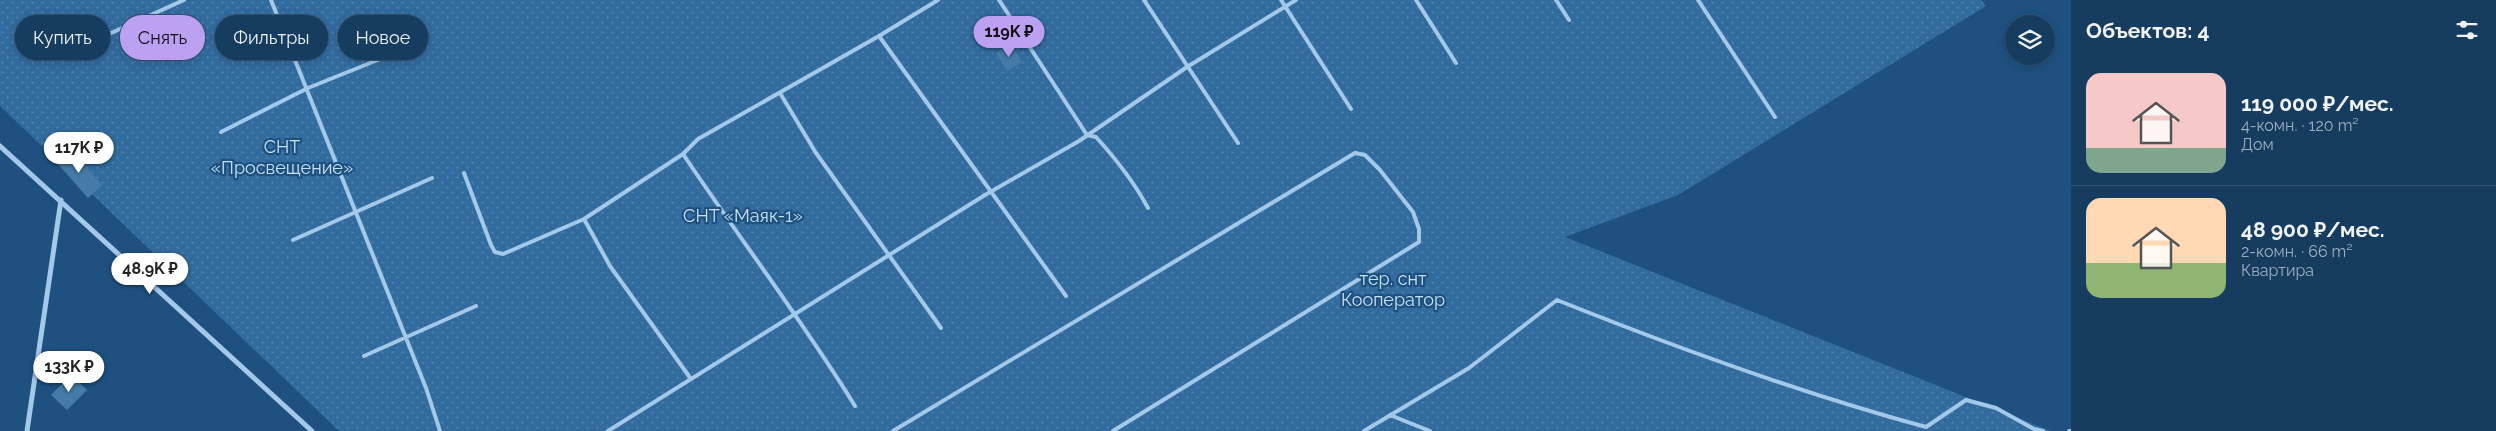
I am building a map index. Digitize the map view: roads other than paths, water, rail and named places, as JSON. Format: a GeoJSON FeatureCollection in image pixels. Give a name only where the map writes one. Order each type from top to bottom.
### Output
{"type":"FeatureCollection","features":[{"type":"Feature","properties":{"kind":"street"},"geometry":{"type":"LineString","coordinates":[[0,146],[312,431]]}},
{"type":"Feature","properties":{"kind":"street"},"geometry":{"type":"LineString","coordinates":[[27,431],[61,200]]}},
{"type":"Feature","properties":{"kind":"lane"},"geometry":{"type":"LineString","coordinates":[[110,34],[184,0]]}},
{"type":"Feature","properties":{"kind":"lane"},"geometry":{"type":"LineString","coordinates":[[271,0],[407,337],[440,431]]}},
{"type":"Feature","properties":{"kind":"lane"},"geometry":{"type":"LineString","coordinates":[[464,173],[495,252],[503,254],[584,219],[683,154],[698,139],[780,94],[938,0]]}},
{"type":"Feature","properties":{"kind":"lane"},"geometry":{"type":"LineString","coordinates":[[999,0],[1087,136]]}},
{"type":"Feature","properties":{"kind":"lane"},"geometry":{"type":"LineString","coordinates":[[1144,0],[1186,67],[1238,143]]}},
{"type":"Feature","properties":{"kind":"lane"},"geometry":{"type":"LineString","coordinates":[[1281,0],[1351,109]]}},
{"type":"Feature","properties":{"kind":"lane"},"geometry":{"type":"LineString","coordinates":[[608,431],[990,192],[1087,136],[1186,67],[1296,0]]}},
{"type":"Feature","properties":{"kind":"lane"},"geometry":{"type":"LineString","coordinates":[[1416,0],[1456,63]]}},
{"type":"Feature","properties":{"kind":"lane"},"geometry":{"type":"LineString","coordinates":[[1556,0],[1569,20]]}},
{"type":"Feature","properties":{"kind":"lane"},"geometry":{"type":"LineString","coordinates":[[1698,0],[1775,117]]}},
{"type":"Feature","properties":{"kind":"lane"},"geometry":{"type":"LineString","coordinates":[[879,36],[1066,296]]}},
{"type":"Feature","properties":{"kind":"lane"},"geometry":{"type":"LineString","coordinates":[[221,132],[308,88],[377,60]]}},
{"type":"Feature","properties":{"kind":"lane"},"geometry":{"type":"LineString","coordinates":[[780,94],[816,153],[941,328]]}},
{"type":"Feature","properties":{"kind":"lane"},"geometry":{"type":"LineString","coordinates":[[1087,136],[1096,137],[1111,153],[1138,189],[1148,208]]}},
{"type":"Feature","properties":{"kind":"lane"},"geometry":{"type":"LineString","coordinates":[[893,431],[1355,153],[1365,155],[1380,170],[1413,212],[1419,229],[1419,242],[1113,431]]}},
{"type":"Feature","properties":{"kind":"lane"},"geometry":{"type":"LineString","coordinates":[[683,154],[794,314],[818,345],[855,406]]}},
{"type":"Feature","properties":{"kind":"lane"},"geometry":{"type":"LineString","coordinates":[[293,240],[432,178]]}},
{"type":"Feature","properties":{"kind":"lane"},"geometry":{"type":"LineString","coordinates":[[584,219],[610,266],[691,379]]}},
{"type":"Feature","properties":{"kind":"lane"},"geometry":{"type":"LineString","coordinates":[[1364,431],[1469,368],[1557,300],[1696,353],[1878,414],[1926,427],[1966,400],[1996,408],[2034,429],[2043,431]]}},
{"type":"Feature","properties":{"kind":"lane"},"geometry":{"type":"LineString","coordinates":[[364,356],[476,306]]}},
{"type":"Feature","properties":{"kind":"lane"},"geometry":{"type":"LineString","coordinates":[[1390,415],[1430,431]]}},
{"type":"Feature","properties":{"kind":"park label","name":"СНТ «Просвещение»"},"geometry":{"type":"Point","coordinates":[282,157]}},
{"type":"Feature","properties":{"kind":"park label","name":"СНТ «Маяк-1»"},"geometry":{"type":"Point","coordinates":[743,216]}},
{"type":"Feature","properties":{"kind":"park label","name":"тер. снт Кооператор"},"geometry":{"type":"Point","coordinates":[1393,289]}}]}
